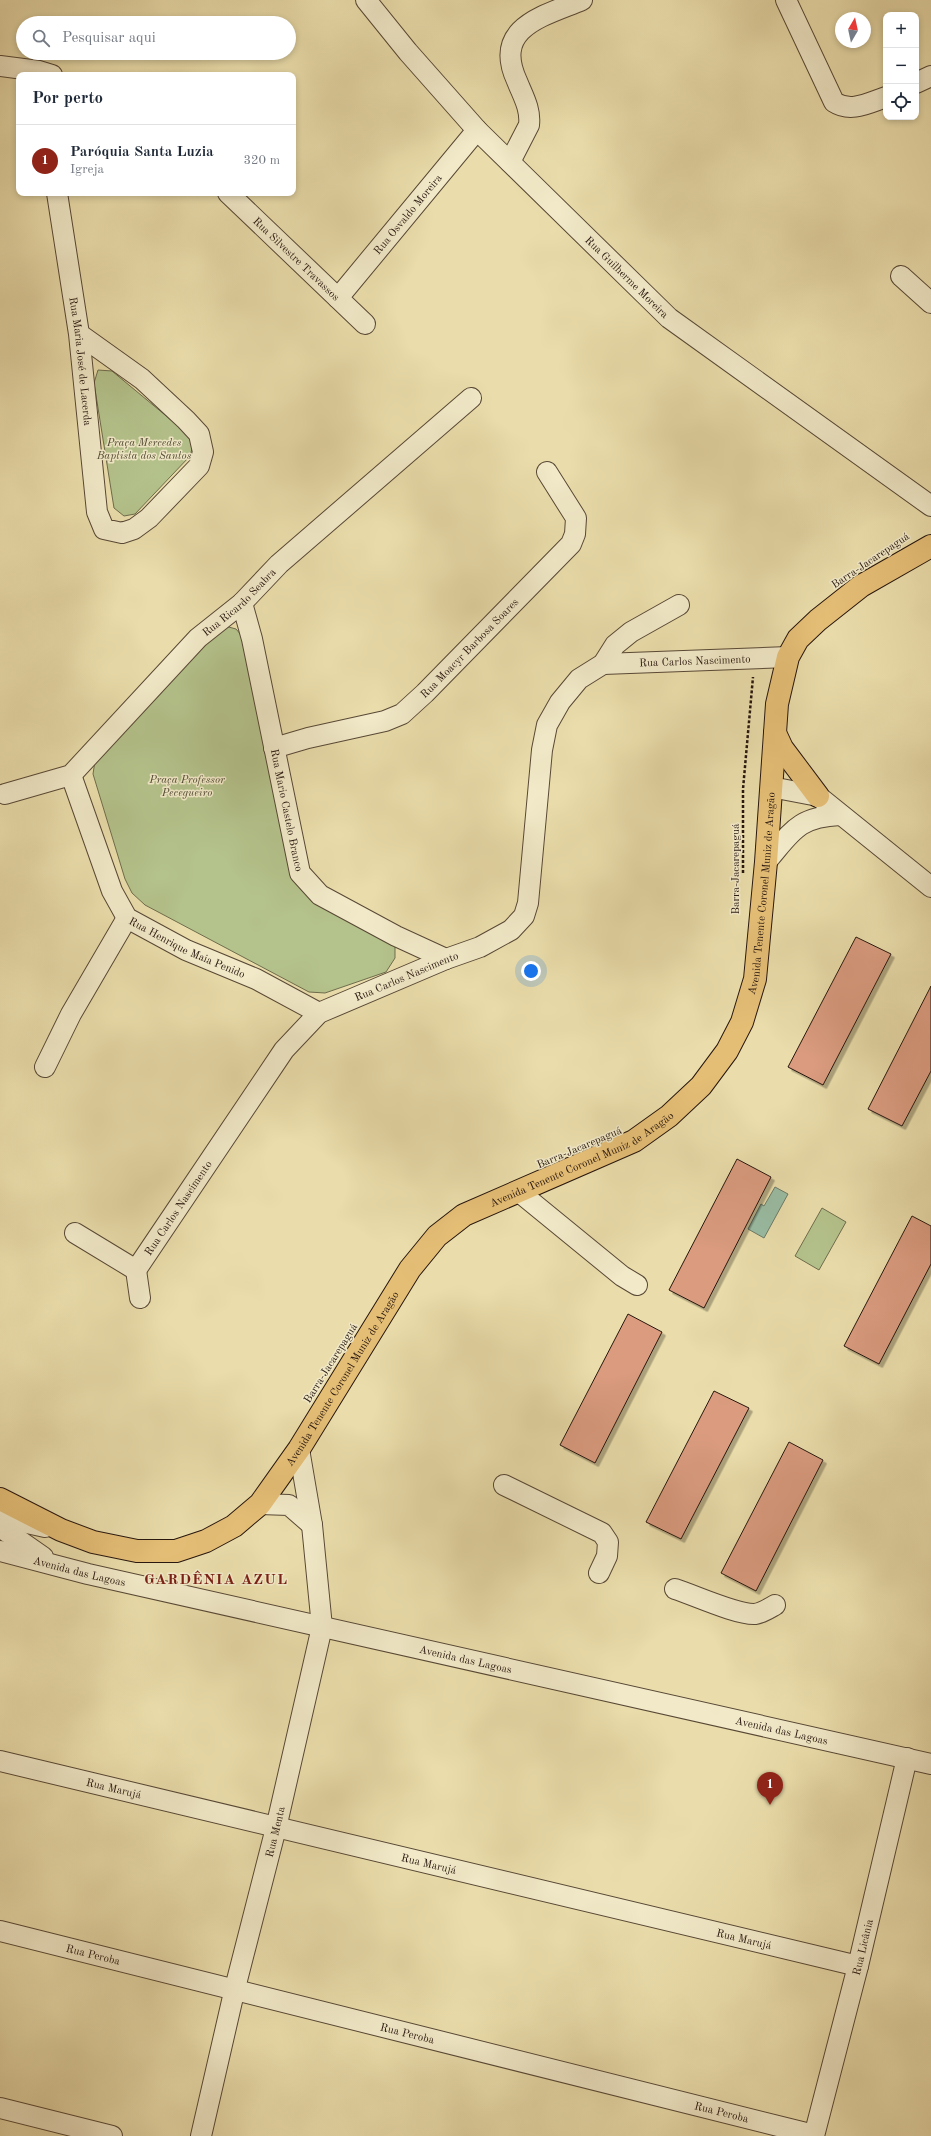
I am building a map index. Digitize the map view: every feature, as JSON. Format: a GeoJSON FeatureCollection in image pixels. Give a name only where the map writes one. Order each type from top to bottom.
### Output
{"type":"FeatureCollection","features":[{"type":"Feature","properties":{"kind":"main road","name":"Avenida Tenente Coronel Muniz de Aragão"},"geometry":{"type":"LineString","coordinates":[[0,1498],[61,1530],[93,1542],[137,1551],[176,1551],[206,1541],[234,1526],[260,1504],[299,1449],[410,1269],[437,1236],[464,1215],[634,1141],[669,1116],[701,1086],[727,1051],[742,1022],[754,979],[766,862],[777,704],[788,657],[798,639],[818,620],[860,586],[931,546]]}},
{"type":"Feature","properties":{"kind":"main road"},"geometry":{"type":"LineString","coordinates":[[775,733],[782,748],[818,796]]}},
{"type":"Feature","properties":{"kind":"street","name":"Rua Guilherme Moreira"},"geometry":{"type":"LineString","coordinates":[[366,0],[408,52],[477,130],[669,318],[931,506]]}},
{"type":"Feature","properties":{"kind":"street"},"geometry":{"type":"LineString","coordinates":[[510,162],[529,125],[530,119],[529,110],[515,78],[511,58],[512,42],[528,23],[582,0]]}},
{"type":"Feature","properties":{"kind":"street"},"geometry":{"type":"LineString","coordinates":[[786,0],[834,102],[841,106],[855,108],[883,98]]}},
{"type":"Feature","properties":{"kind":"street"},"geometry":{"type":"LineString","coordinates":[[0,66],[33,72]]}},
{"type":"Feature","properties":{"kind":"street"},"geometry":{"type":"LineString","coordinates":[[919,82],[931,76]]}},
{"type":"Feature","properties":{"kind":"street","name":"Rua Osvaldo Moreira"},"geometry":{"type":"LineString","coordinates":[[338,298],[477,130]]}},
{"type":"Feature","properties":{"kind":"street","name":"Rua Maria José de Lacerda"},"geometry":{"type":"LineString","coordinates":[[57,196],[79,334],[97,512],[104,529],[122,533],[134,529],[149,518],[199,466],[203,452],[199,434],[186,420],[142,379],[79,334]]}},
{"type":"Feature","properties":{"kind":"street","name":"Rua Silvestre Travassos"},"geometry":{"type":"LineString","coordinates":[[231,196],[365,324]]}},
{"type":"Feature","properties":{"kind":"street"},"geometry":{"type":"LineString","coordinates":[[901,276],[931,303]]}},
{"type":"Feature","properties":{"kind":"street","name":"Rua Ricardo Seabra"},"geometry":{"type":"LineString","coordinates":[[71,775],[198,638],[242,603],[279,564],[471,398]]}},
{"type":"Feature","properties":{"kind":"street","name":"Rua Moacyr Barbosa Soares"},"geometry":{"type":"LineString","coordinates":[[274,748],[308,738],[385,721],[402,714],[425,693],[571,544],[575,534],[576,518],[547,472]]}},
{"type":"Feature","properties":{"kind":"street","name":"Rua Mario Castelo Branco"},"geometry":{"type":"LineString","coordinates":[[242,603],[252,639],[300,873],[320,895],[396,936],[446,959]]}},
{"type":"Feature","properties":{"kind":"street","name":"Rua Carlos Nascimento"},"geometry":{"type":"LineString","coordinates":[[136,1270],[284,1050],[319,1013],[486,943],[511,930],[524,916],[528,903],[542,750],[547,725],[560,702],[579,679],[603,664],[615,645],[631,632],[679,605]]}},
{"type":"Feature","properties":{"kind":"street","name":"Rua Carlos Nascimento"},"geometry":{"type":"LineString","coordinates":[[603,664],[788,657]]}},
{"type":"Feature","properties":{"kind":"street"},"geometry":{"type":"LineString","coordinates":[[5,794],[71,775]]}},
{"type":"Feature","properties":{"kind":"street","name":"Rua Henrique Maia Penido"},"geometry":{"type":"LineString","coordinates":[[71,775],[112,891],[127,918],[186,950],[256,979],[319,1013]]}},
{"type":"Feature","properties":{"kind":"street"},"geometry":{"type":"LineString","coordinates":[[771,788],[818,796],[834,807],[840,815],[931,887]]}},
{"type":"Feature","properties":{"kind":"street"},"geometry":{"type":"LineString","coordinates":[[766,862],[794,830],[808,820],[820,816],[840,815]]}},
{"type":"Feature","properties":{"kind":"street"},"geometry":{"type":"LineString","coordinates":[[45,1067],[71,1014],[127,918]]}},
{"type":"Feature","properties":{"kind":"street"},"geometry":{"type":"LineString","coordinates":[[518,1191],[622,1276],[637,1285]]}},
{"type":"Feature","properties":{"kind":"street"},"geometry":{"type":"LineString","coordinates":[[74,1233],[136,1270],[140,1298]]}},
{"type":"Feature","properties":{"kind":"street","name":"Rua Menta"},"geometry":{"type":"LineString","coordinates":[[201,2136],[235,1988],[276,1828],[322,1627],[312,1525],[299,1449]]}},
{"type":"Feature","properties":{"kind":"street"},"geometry":{"type":"LineString","coordinates":[[504,1485],[602,1533],[608,1542],[607,1556],[599,1573]]}},
{"type":"Feature","properties":{"kind":"street"},"geometry":{"type":"LineString","coordinates":[[260,1504],[290,1504],[312,1525]]}},
{"type":"Feature","properties":{"kind":"street"},"geometry":{"type":"LineString","coordinates":[[0,1517],[61,1530]]}},
{"type":"Feature","properties":{"kind":"street"},"geometry":{"type":"LineString","coordinates":[[0,1527],[54,1565]]}},
{"type":"Feature","properties":{"kind":"street","name":"Avenida das Lagoas"},"geometry":{"type":"LineString","coordinates":[[0,1551],[54,1565],[322,1627],[931,1764]]}},
{"type":"Feature","properties":{"kind":"street"},"geometry":{"type":"LineString","coordinates":[[675,1589],[736,1610],[754,1614],[775,1605]]}},
{"type":"Feature","properties":{"kind":"street","name":"Rua Licânia"},"geometry":{"type":"LineString","coordinates":[[814,2136],[858,1966],[908,1758]]}},
{"type":"Feature","properties":{"kind":"street","name":"Rua Marujá"},"geometry":{"type":"LineString","coordinates":[[0,1761],[858,1966]]}},
{"type":"Feature","properties":{"kind":"street","name":"Rua Peroba"},"geometry":{"type":"LineString","coordinates":[[0,1931],[235,1988],[814,2136]]}},
{"type":"Feature","properties":{"kind":"street"},"geometry":{"type":"LineString","coordinates":[[0,2108],[112,2136]]}},
{"type":"Feature","properties":{"kind":"path","name":"Barra-Jacarepaguá"},"geometry":{"type":"LineString","coordinates":[[743,875],[743,782],[753,673],[763,657]]}},
{"type":"Feature","properties":{"kind":"green space","name":"Praça Mercedes Baptista dos Santos"},"geometry":{"type":"Polygon","coordinates":[[[98,370],[112,371],[188,434],[193,445],[190,456],[135,514],[124,516],[114,508],[94,383],[98,370]]]}},
{"type":"Feature","properties":{"kind":"green space","name":"Praça Professor Pecegueiro"},"geometry":{"type":"Polygon","coordinates":[[[225,626],[236,629],[242,636],[296,879],[395,944],[395,958],[386,972],[325,993],[309,992],[145,905],[132,893],[125,879],[93,774],[95,761],[218,630],[225,626]]]}},
{"type":"Feature","properties":{"kind":"green space"},"geometry":{"type":"Polygon","coordinates":[[[822,1208],[846,1222],[819,1270],[795,1256],[822,1208]]]}},
{"type":"Feature","properties":{"kind":"shaded area"},"geometry":{"type":"Polygon","coordinates":[[[775,1187],[788,1194],[764,1238],[748,1229],[761,1204],[764,1206],[775,1187]]]}},
{"type":"Feature","properties":{"kind":"building"},"geometry":{"type":"Polygon","coordinates":[[[856,937],[891,954],[823,1085],[788,1067],[856,937]]]}},
{"type":"Feature","properties":{"kind":"building"},"geometry":{"type":"Polygon","coordinates":[[[931,986],[931,1071],[902,1126],[868,1109],[931,986]]]}},
{"type":"Feature","properties":{"kind":"building"},"geometry":{"type":"Polygon","coordinates":[[[737,1159],[771,1177],[704,1308],[669,1290],[737,1159]]]}},
{"type":"Feature","properties":{"kind":"building"},"geometry":{"type":"Polygon","coordinates":[[[912,1216],[931,1226],[931,1264],[879,1364],[844,1346],[912,1216]]]}},
{"type":"Feature","properties":{"kind":"building"},"geometry":{"type":"Polygon","coordinates":[[[628,1314],[662,1332],[595,1463],[560,1445],[628,1314]]]}},
{"type":"Feature","properties":{"kind":"building"},"geometry":{"type":"Polygon","coordinates":[[[714,1391],[749,1408],[681,1539],[646,1522],[714,1391]]]}},
{"type":"Feature","properties":{"kind":"building"},"geometry":{"type":"Polygon","coordinates":[[[789,1442],[823,1460],[756,1591],[721,1573],[789,1442]]]}},
{"type":"Feature","properties":{"kind":"place","name":"Paróquia Santa Luzia"},"geometry":{"type":"Point","coordinates":[770,1805]}},
{"type":"Feature","properties":{"kind":"district","name":"GARDÊNIA AZUL"},"geometry":{"type":"Point","coordinates":[216,1579]}}]}
